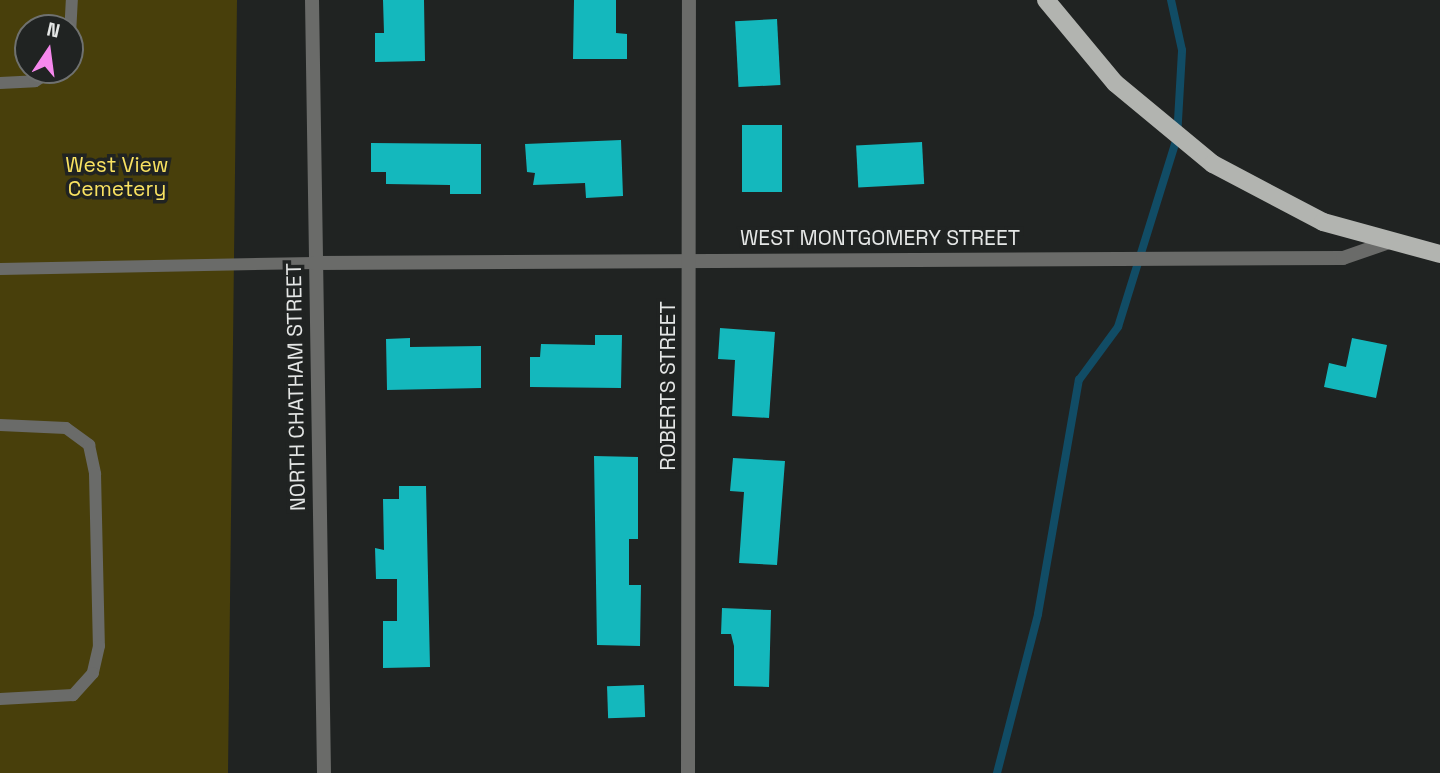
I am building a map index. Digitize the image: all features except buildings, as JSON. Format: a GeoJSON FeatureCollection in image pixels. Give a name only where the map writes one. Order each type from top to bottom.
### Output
{"type":"FeatureCollection","features":[{"type":"Feature","properties":{"kind":"main road"},"geometry":{"type":"LineString","coordinates":[[1046,0],[1115,83],[1213,164],[1323,222],[1388,242],[1440,254]]}},
{"type":"Feature","properties":{"kind":"street","name":"NORTH CHATHAM STREET"},"geometry":{"type":"LineString","coordinates":[[312,0],[324,773]]}},
{"type":"Feature","properties":{"kind":"street","name":"ROBERTS STREET"},"geometry":{"type":"LineString","coordinates":[[688,773],[689,0]]}},
{"type":"Feature","properties":{"kind":"street","name":"WEST MONTGOMERY STREET"},"geometry":{"type":"LineString","coordinates":[[315,263],[1343,258],[1388,242]]}},
{"type":"Feature","properties":{"kind":"lane"},"geometry":{"type":"LineString","coordinates":[[0,270],[315,263]]}},
{"type":"Feature","properties":{"kind":"lane"},"geometry":{"type":"LineString","coordinates":[[0,425],[65,428],[89,445],[95,474],[99,646],[93,673],[73,695],[0,699]]}},
{"type":"Feature","properties":{"kind":"green space","name":"West View Cemetery"},"geometry":{"type":"Polygon","coordinates":[[[0,0],[237,0],[228,773],[0,773],[0,0]]]}},
{"type":"Feature","properties":{"kind":"waterway"},"geometry":{"type":"LineString","coordinates":[[997,773],[1038,614],[1079,380],[1118,327],[1177,138],[1182,50],[1171,0]]}}]}
